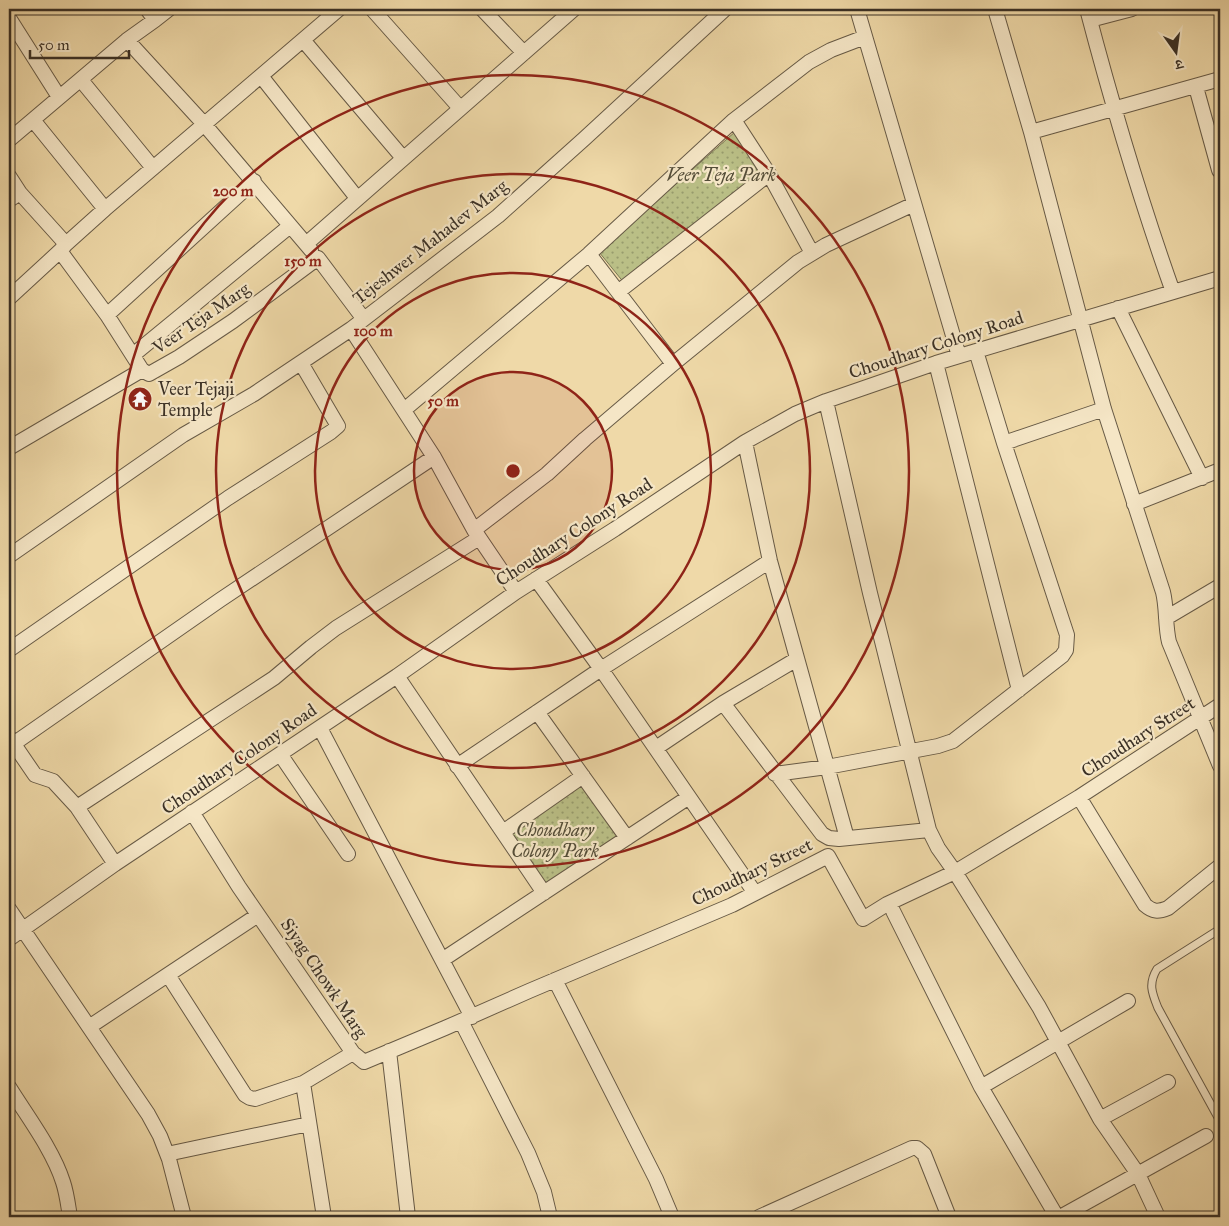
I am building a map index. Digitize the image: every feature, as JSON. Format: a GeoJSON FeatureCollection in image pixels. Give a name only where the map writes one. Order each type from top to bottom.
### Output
{"type":"FeatureCollection","features":[{"type":"Feature","properties":{"kind":"street"},"geometry":{"type":"LineString","coordinates":[[147,9],[155,20]]}},
{"type":"Feature","properties":{"kind":"street"},"geometry":{"type":"LineString","coordinates":[[9,140],[127,40],[169,9]]}},
{"type":"Feature","properties":{"kind":"street"},"geometry":{"type":"LineString","coordinates":[[9,298],[105,209],[339,9]]}},
{"type":"Feature","properties":{"kind":"street"},"geometry":{"type":"LineString","coordinates":[[372,9],[460,108]]}},
{"type":"Feature","properties":{"kind":"street"},"geometry":{"type":"LineString","coordinates":[[482,9],[524,53]]}},
{"type":"Feature","properties":{"kind":"street"},"geometry":{"type":"LineString","coordinates":[[306,244],[574,9]]}},
{"type":"Feature","properties":{"kind":"street","name":"Tejeshwer Mahadev Marg"},"geometry":{"type":"LineString","coordinates":[[9,556],[183,435],[254,394],[351,329],[498,216],[724,9]]}},
{"type":"Feature","properties":{"kind":"street"},"geometry":{"type":"LineString","coordinates":[[856,9],[959,356]]}},
{"type":"Feature","properties":{"kind":"street"},"geometry":{"type":"LineString","coordinates":[[995,9],[1031,132],[1104,409],[1163,592],[1166,603],[1166,629],[1169,642],[1220,766]]}},
{"type":"Feature","properties":{"kind":"street"},"geometry":{"type":"LineString","coordinates":[[1132,9],[1088,14],[1114,109],[1152,233],[1173,292]]}},
{"type":"Feature","properties":{"kind":"street"},"geometry":{"type":"LineString","coordinates":[[9,18],[59,97]]}},
{"type":"Feature","properties":{"kind":"street"},"geometry":{"type":"LineString","coordinates":[[404,410],[589,254],[734,120],[809,62],[831,50],[865,36]]}},
{"type":"Feature","properties":{"kind":"street"},"geometry":{"type":"LineString","coordinates":[[127,40],[254,182],[318,258],[364,318]]}},
{"type":"Feature","properties":{"kind":"street"},"geometry":{"type":"LineString","coordinates":[[302,40],[403,158]]}},
{"type":"Feature","properties":{"kind":"street"},"geometry":{"type":"LineString","coordinates":[[260,76],[357,198]]}},
{"type":"Feature","properties":{"kind":"street"},"geometry":{"type":"LineString","coordinates":[[1031,132],[1220,79]]}},
{"type":"Feature","properties":{"kind":"street"},"geometry":{"type":"LineString","coordinates":[[81,80],[154,168]]}},
{"type":"Feature","properties":{"kind":"street"},"geometry":{"type":"LineString","coordinates":[[1196,87],[1220,170]]}},
{"type":"Feature","properties":{"kind":"street"},"geometry":{"type":"LineString","coordinates":[[33,120],[105,209]]}},
{"type":"Feature","properties":{"kind":"street"},"geometry":{"type":"LineString","coordinates":[[734,120],[769,174],[812,253]]}},
{"type":"Feature","properties":{"kind":"street"},"geometry":{"type":"LineString","coordinates":[[618,292],[769,174]]}},
{"type":"Feature","properties":{"kind":"street","name":"Veer Teja Marg"},"geometry":{"type":"LineString","coordinates":[[9,176],[14,197],[63,248],[142,370],[149,374],[233,321],[318,258]]}},
{"type":"Feature","properties":{"kind":"street"},"geometry":{"type":"LineString","coordinates":[[107,315],[254,182]]}},
{"type":"Feature","properties":{"kind":"street"},"geometry":{"type":"LineString","coordinates":[[77,807],[274,678],[336,628],[476,534],[673,364],[798,262],[826,245],[914,204]]}},
{"type":"Feature","properties":{"kind":"street"},"geometry":{"type":"LineString","coordinates":[[133,355],[290,226]]}},
{"type":"Feature","properties":{"kind":"street"},"geometry":{"type":"LineString","coordinates":[[589,254],[673,364]]}},
{"type":"Feature","properties":{"kind":"street","name":"Choudhary Colony Road"},"geometry":{"type":"LineString","coordinates":[[9,939],[115,864],[397,676],[516,592],[615,529],[745,442],[795,414],[826,401],[936,363],[1220,278]]}},
{"type":"Feature","properties":{"kind":"street"},"geometry":{"type":"LineString","coordinates":[[1118,308],[1202,478]]}},
{"type":"Feature","properties":{"kind":"street"},"geometry":{"type":"LineString","coordinates":[[351,329],[434,457],[476,534],[516,592]]}},
{"type":"Feature","properties":{"kind":"street"},"geometry":{"type":"LineString","coordinates":[[775,774],[827,767],[938,746],[953,741],[1062,656],[1066,650],[1067,635],[976,351]]}},
{"type":"Feature","properties":{"kind":"street"},"geometry":{"type":"LineString","coordinates":[[9,650],[228,498],[338,426],[301,362]]}},
{"type":"Feature","properties":{"kind":"street"},"geometry":{"type":"LineString","coordinates":[[936,363],[1019,690]]}},
{"type":"Feature","properties":{"kind":"street"},"geometry":{"type":"LineString","coordinates":[[9,448],[142,370]]}},
{"type":"Feature","properties":{"kind":"street"},"geometry":{"type":"LineString","coordinates":[[826,401],[872,602],[929,830],[938,848],[1039,1007],[1100,1119],[1138,1174],[1158,1217]]}},
{"type":"Feature","properties":{"kind":"street"},"geometry":{"type":"LineString","coordinates":[[1004,443],[1104,409]]}},
{"type":"Feature","properties":{"kind":"street"},"geometry":{"type":"LineString","coordinates":[[745,442],[770,561],[847,838]]}},
{"type":"Feature","properties":{"kind":"street"},"geometry":{"type":"LineString","coordinates":[[115,864],[77,807],[53,781],[36,775],[10,742],[434,457]]}},
{"type":"Feature","properties":{"kind":"street"},"geometry":{"type":"LineString","coordinates":[[1134,504],[1220,470]]}},
{"type":"Feature","properties":{"kind":"street"},"geometry":{"type":"LineString","coordinates":[[457,766],[601,669],[770,561]]}},
{"type":"Feature","properties":{"kind":"street"},"geometry":{"type":"LineString","coordinates":[[536,579],[601,669],[755,893]]}},
{"type":"Feature","properties":{"kind":"street"},"geometry":{"type":"LineString","coordinates":[[1166,618],[1220,586]]}},
{"type":"Feature","properties":{"kind":"street"},"geometry":{"type":"LineString","coordinates":[[656,748],[723,703],[797,659]]}},
{"type":"Feature","properties":{"kind":"street"},"geometry":{"type":"LineString","coordinates":[[397,676],[544,893]]}},
{"type":"Feature","properties":{"kind":"street"},"geometry":{"type":"LineString","coordinates":[[723,703],[822,834],[829,838],[839,839],[929,830]]}},
{"type":"Feature","properties":{"kind":"street","name":"Choudhary Street"},"geometry":{"type":"LineString","coordinates":[[353,1053],[364,1062],[732,905],[828,856],[863,919],[887,904],[955,872],[1079,797],[1220,705]]}},
{"type":"Feature","properties":{"kind":"street"},"geometry":{"type":"LineString","coordinates":[[537,712],[627,838]]}},
{"type":"Feature","properties":{"kind":"street"},"geometry":{"type":"LineString","coordinates":[[320,728],[442,960],[528,1153],[544,1192],[550,1217]]}},
{"type":"Feature","properties":{"kind":"street"},"geometry":{"type":"LineString","coordinates":[[280,754],[348,854]]}},
{"type":"Feature","properties":{"kind":"street"},"geometry":{"type":"LineString","coordinates":[[502,832],[583,776]]}},
{"type":"Feature","properties":{"kind":"street"},"geometry":{"type":"LineString","coordinates":[[442,960],[689,797]]}},
{"type":"Feature","properties":{"kind":"street"},"geometry":{"type":"LineString","coordinates":[[1079,797],[1145,905],[1152,910],[1159,912],[1168,908],[1220,866]]}},
{"type":"Feature","properties":{"kind":"street","name":"Siyag Chowk Marg"},"geometry":{"type":"LineString","coordinates":[[168,974],[245,1095],[250,1098],[255,1099],[303,1083],[353,1053],[239,886],[192,812]]}},
{"type":"Feature","properties":{"kind":"street"},"geometry":{"type":"LineString","coordinates":[[887,904],[892,909],[982,1086],[1059,1217],[1206,1136]]}},
{"type":"Feature","properties":{"kind":"street"},"geometry":{"type":"LineString","coordinates":[[9,909],[148,1114],[167,1154],[184,1217]]}},
{"type":"Feature","properties":{"kind":"street"},"geometry":{"type":"LineString","coordinates":[[89,1027],[255,917]]}},
{"type":"Feature","properties":{"kind":"street"},"geometry":{"type":"LineString","coordinates":[[555,980],[656,1179],[672,1217]]}},
{"type":"Feature","properties":{"kind":"street"},"geometry":{"type":"LineString","coordinates":[[982,1086],[1128,1001]]}},
{"type":"Feature","properties":{"kind":"street"},"geometry":{"type":"LineString","coordinates":[[389,1051],[408,1217]]}},
{"type":"Feature","properties":{"kind":"street"},"geometry":{"type":"LineString","coordinates":[[1100,1119],[1168,1082]]}},
{"type":"Feature","properties":{"kind":"street"},"geometry":{"type":"LineString","coordinates":[[303,1083],[324,1217]]}},
{"type":"Feature","properties":{"kind":"street"},"geometry":{"type":"LineString","coordinates":[[9,1087],[54,1160],[63,1183],[70,1217]]}},
{"type":"Feature","properties":{"kind":"street"},"geometry":{"type":"LineString","coordinates":[[167,1154],[309,1124]]}},
{"type":"Feature","properties":{"kind":"street"},"geometry":{"type":"LineString","coordinates":[[759,1217],[912,1148],[917,1148],[924,1154],[949,1217]]}},
{"type":"Feature","properties":{"kind":"lane"},"geometry":{"type":"LineString","coordinates":[[1220,929],[1157,969],[1152,977],[1151,985],[1152,995],[1158,1008],[1220,1121]]}},
{"type":"Feature","properties":{"kind":"green space","name":"Veer Teja Park"},"geometry":{"type":"Polygon","coordinates":[[[736,131],[759,174],[625,284],[599,252],[736,131]]]}},
{"type":"Feature","properties":{"kind":"green space","name":"Choudhary Colony Park"},"geometry":{"type":"Polygon","coordinates":[[[583,784],[619,835],[547,887],[507,832],[583,784]]]}},
{"type":"Feature","properties":{"kind":"place","name":"Veer Tejaji Temple"},"geometry":{"type":"Point","coordinates":[140,399]}}]}
